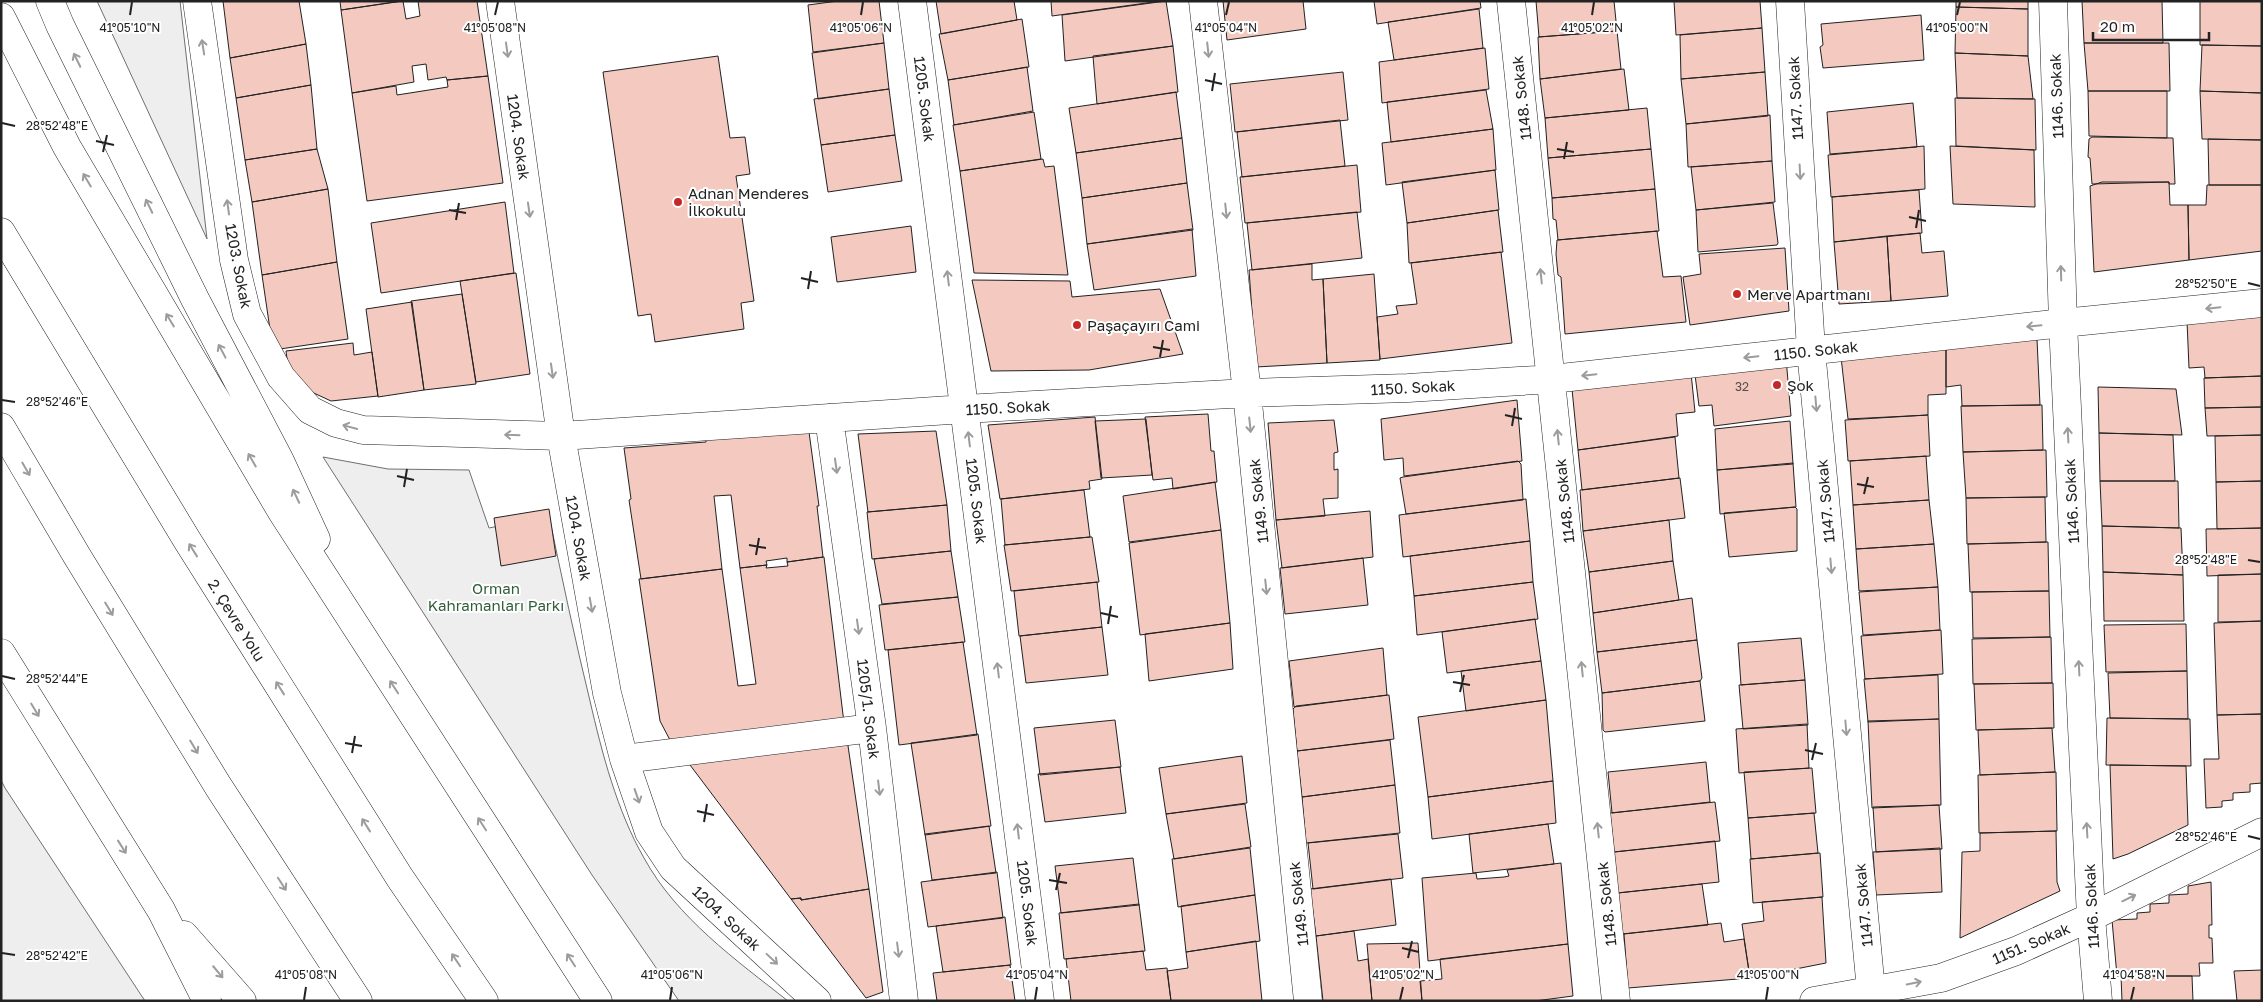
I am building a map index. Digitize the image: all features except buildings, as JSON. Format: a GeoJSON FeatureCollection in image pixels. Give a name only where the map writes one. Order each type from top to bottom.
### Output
{"type":"FeatureCollection","features":[{"type":"Feature","properties":{"kind":"main road"},"geometry":{"type":"LineString","coordinates":[[50,1],[60,25],[191,290],[280,461],[361,635]]}},
{"type":"Feature","properties":{"kind":"main road","name":"1203. Sokak"},"geometry":{"type":"LineString","coordinates":[[196,1],[236,269],[247,314],[281,378],[310,410],[336,423],[363,430],[561,436]]}},
{"type":"Feature","properties":{"kind":"main road","name":"1204. Sokak"},"geometry":{"type":"LineString","coordinates":[[500,1],[561,436],[607,693],[624,759],[650,832],[673,868],[817,1001]]}},
{"type":"Feature","properties":{"kind":"main road","name":"1205. Sokak"},"geometry":{"type":"LineString","coordinates":[[912,1],[1040,1001]]}},
{"type":"Feature","properties":{"kind":"main road","name":"1149. Sokak"},"geometry":{"type":"LineString","coordinates":[[1203,1],[1247,393],[1308,1001]]}},
{"type":"Feature","properties":{"kind":"main road","name":"1148. Sokak"},"geometry":{"type":"LineString","coordinates":[[1511,1],[1616,1001]]}},
{"type":"Feature","properties":{"kind":"main road","name":"1147. Sokak"},"geometry":{"type":"LineString","coordinates":[[1790,1],[1811,350],[1871,996]]}},
{"type":"Feature","properties":{"kind":"main road","name":"1146. Sokak"},"geometry":{"type":"LineString","coordinates":[[2053,1],[2063,323],[2091,917],[2098,1001]]}},
{"type":"Feature","properties":{"kind":"main road"},"geometry":{"type":"LineString","coordinates":[[1,17],[68,147],[282,512],[598,1001]]}},
{"type":"Feature","properties":{"kind":"main road"},"geometry":{"type":"LineString","coordinates":[[1,48],[25,87],[68,147]]}},
{"type":"Feature","properties":{"kind":"main road","name":"2. Çevre Yolu"},"geometry":{"type":"LineString","coordinates":[[1,232],[192,549],[400,878],[484,1001]]}},
{"type":"Feature","properties":{"kind":"main road","name":"1150. Sokak"},"geometry":{"type":"LineString","coordinates":[[561,436],[965,409],[1247,393],[1408,388],[1552,379],[2262,303]]}},
{"type":"Feature","properties":{"kind":"main road","name":"1205/1. Sokak"},"geometry":{"type":"LineString","coordinates":[[829,418],[872,728],[904,1001]]}},
{"type":"Feature","properties":{"kind":"main road"},"geometry":{"type":"LineString","coordinates":[[1,427],[77,556],[218,786],[358,1001]]}},
{"type":"Feature","properties":{"kind":"main road"},"geometry":{"type":"LineString","coordinates":[[1,653],[161,910],[207,1001]]}},
{"type":"Feature","properties":{"kind":"main road"},"geometry":{"type":"LineString","coordinates":[[624,759],[872,728]]}},
{"type":"Feature","properties":{"kind":"main road","name":"1151. Sokak"},"geometry":{"type":"LineString","coordinates":[[1814,1001],[1871,996],[1941,978],[2016,951],[2091,917],[2262,832]]}},
{"type":"Feature","properties":{"kind":"main road"},"geometry":{"type":"LineString","coordinates":[[161,910],[242,1001]]}},
{"type":"Feature","properties":{"kind":"green space"},"geometry":{"type":"Polygon","coordinates":[[[97,1],[180,1],[207,239],[97,1]]]}},
{"type":"Feature","properties":{"kind":"green space","name":"Orman Kahramanları Parkı"},"geometry":{"type":"Polygon","coordinates":[[[323,457],[388,469],[469,470],[489,528],[549,516],[600,741],[611,781],[634,840],[658,880],[690,919],[728,954],[788,1001],[679,1001],[592,875],[323,457]]]}},
{"type":"Feature","properties":{"kind":"green space"},"geometry":{"type":"Polygon","coordinates":[[[1,780],[5,788],[145,1001],[1,1001],[1,780]]]}},
{"type":"Feature","properties":{"kind":"place","name":"Adnan Menderes İlkokulu"},"geometry":{"type":"Point","coordinates":[678,202]}},
{"type":"Feature","properties":{"kind":"place","name":"Merve Apartmanı"},"geometry":{"type":"Point","coordinates":[1737,294]}},
{"type":"Feature","properties":{"kind":"place","name":"Paşaçayırı Cami"},"geometry":{"type":"Point","coordinates":[1077,325]}},
{"type":"Feature","properties":{"kind":"place","name":"Şok"},"geometry":{"type":"Point","coordinates":[1777,385]}}]}
